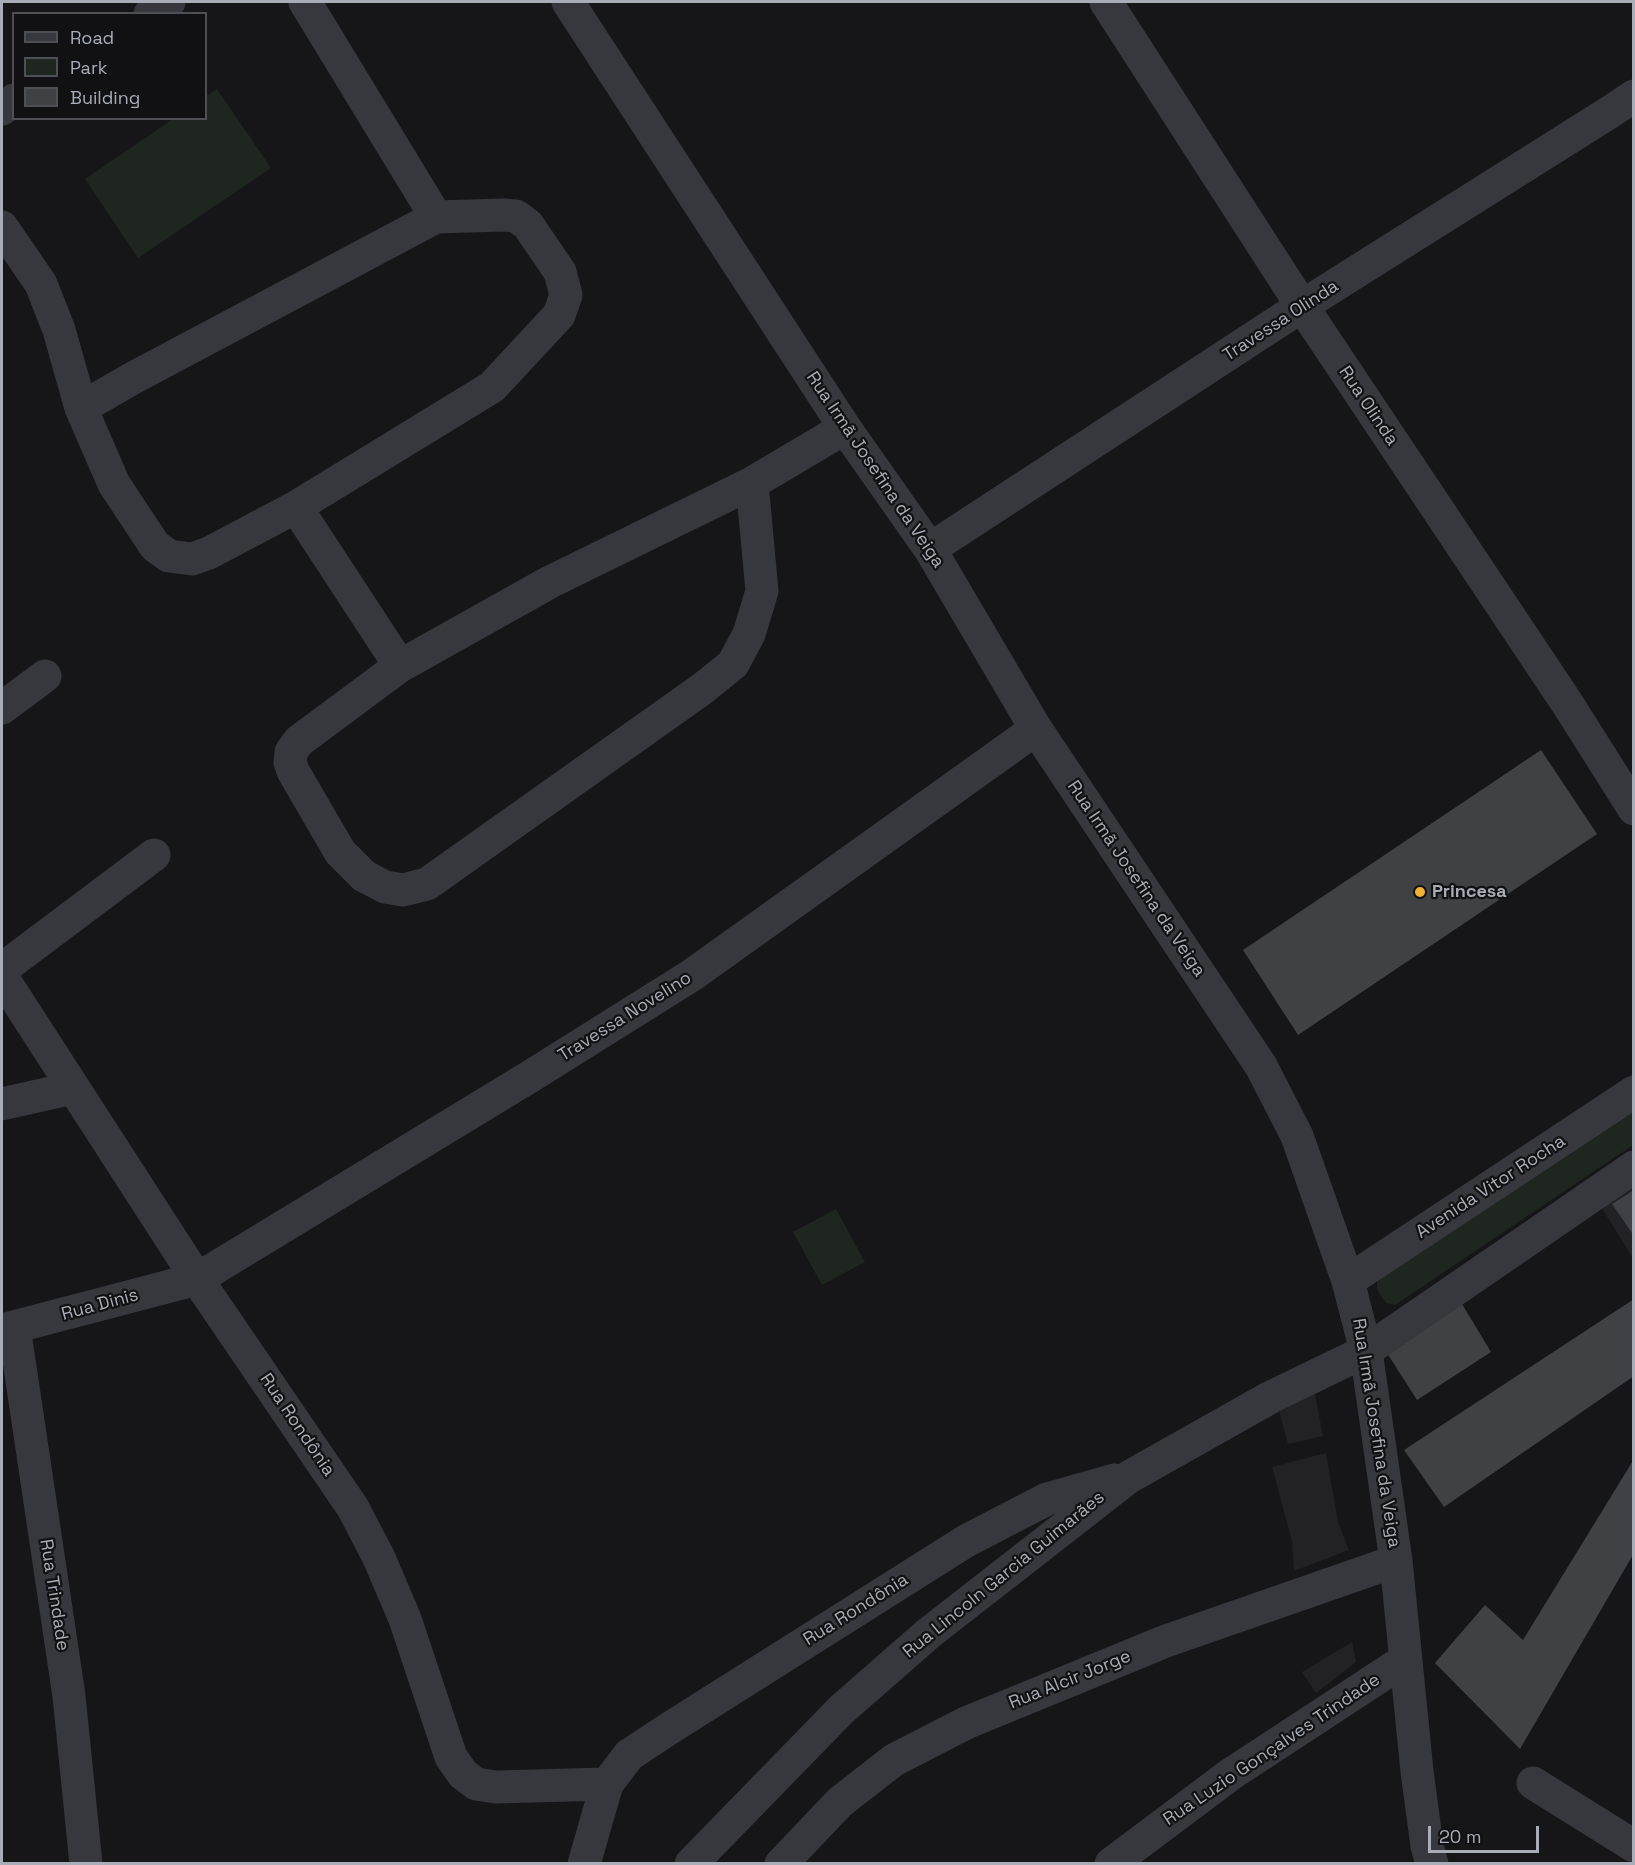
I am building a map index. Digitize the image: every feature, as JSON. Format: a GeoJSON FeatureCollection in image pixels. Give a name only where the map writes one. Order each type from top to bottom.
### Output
{"type":"FeatureCollection","features":[{"type":"Feature","properties":{"kind":"street"},"geometry":{"type":"LineString","coordinates":[[153,12],[169,2]]}},
{"type":"Feature","properties":{"kind":"street"},"geometry":{"type":"LineString","coordinates":[[305,2],[436,217]]}},
{"type":"Feature","properties":{"kind":"street","name":"Rua Irmã Josefina da Veiga"},"geometry":{"type":"LineString","coordinates":[[568,2],[845,428],[930,549],[1036,729],[1261,1066],[1297,1136],[1348,1281],[1366,1351],[1396,1561],[1417,1771],[1427,1845],[1432,1863]]}},
{"type":"Feature","properties":{"kind":"street","name":"Rua Olinda"},"geometry":{"type":"LineString","coordinates":[[1106,2],[1302,306],[1567,704],[1634,809]]}},
{"type":"Feature","properties":{"kind":"street","name":"Travessa Olinda"},"geometry":{"type":"LineString","coordinates":[[930,549],[1302,306],[1634,96]]}},
{"type":"Feature","properties":{"kind":"street"},"geometry":{"type":"LineString","coordinates":[[2,227],[41,284],[59,330],[81,408],[114,484],[155,546],[169,556],[192,559],[209,553],[296,507],[492,387],[559,315],[566,295],[560,272],[528,225],[516,216],[436,217],[81,408]]}},
{"type":"Feature","properties":{"kind":"street"},"geometry":{"type":"LineString","coordinates":[[752,483],[762,591],[749,634],[733,664],[702,690],[427,884],[404,890],[385,887],[364,876],[340,852],[293,771],[290,762],[291,752],[299,741],[400,666],[550,582],[752,483],[845,428]]}},
{"type":"Feature","properties":{"kind":"street"},"geometry":{"type":"LineString","coordinates":[[296,507],[400,666]]}},
{"type":"Feature","properties":{"kind":"street"},"geometry":{"type":"LineString","coordinates":[[2,708],[45,676]]}},
{"type":"Feature","properties":{"kind":"street","name":"Travessa Novelino"},"geometry":{"type":"LineString","coordinates":[[197,1279],[531,1076],[692,975],[1036,729]]}},
{"type":"Feature","properties":{"kind":"street"},"geometry":{"type":"LineString","coordinates":[[2,969],[154,855]]}},
{"type":"Feature","properties":{"kind":"street","name":"Rua Rondônia"},"geometry":{"type":"LineString","coordinates":[[2,977],[197,1279],[353,1508],[379,1558],[405,1619],[451,1756],[463,1774],[476,1784],[496,1787],[607,1784]]}},
{"type":"Feature","properties":{"kind":"street"},"geometry":{"type":"LineString","coordinates":[[2,1104],[73,1088]]}},
{"type":"Feature","properties":{"kind":"street","name":"Avenida Vitor Rocha"},"geometry":{"type":"LineString","coordinates":[[1348,1281],[1634,1092]]}},
{"type":"Feature","properties":{"kind":"street"},"geometry":{"type":"LineString","coordinates":[[1366,1351],[1634,1167]]}},
{"type":"Feature","properties":{"kind":"street","name":"Rua Dinis"},"geometry":{"type":"LineString","coordinates":[[8,1329],[197,1279]]}},
{"type":"Feature","properties":{"kind":"street","name":"Rua Trindade"},"geometry":{"type":"LineString","coordinates":[[8,1329],[69,1696],[86,1863]]}},
{"type":"Feature","properties":{"kind":"street","name":"Rua Lincoln Garcia Guimarães"},"geometry":{"type":"LineString","coordinates":[[691,1863],[841,1710],[929,1633],[1129,1477],[1271,1397],[1366,1351]]}},
{"type":"Feature","properties":{"kind":"street","name":"Rua Rondônia"},"geometry":{"type":"LineString","coordinates":[[584,1863],[607,1784],[629,1755],[966,1541],[1047,1499],[1084,1487],[1129,1477]]}},
{"type":"Feature","properties":{"kind":"street","name":"Rua Alcir Jorge"},"geometry":{"type":"LineString","coordinates":[[781,1863],[840,1802],[894,1760],[966,1723],[1166,1641],[1396,1561]]}},
{"type":"Feature","properties":{"kind":"street","name":"Rua Luzio Gonçalves Trindade"},"geometry":{"type":"LineString","coordinates":[[1111,1863],[1231,1774],[1406,1660]]}},
{"type":"Feature","properties":{"kind":"street"},"geometry":{"type":"LineString","coordinates":[[1533,1784],[1634,1845]]}},
{"type":"Feature","properties":{"kind":"shaded area"},"geometry":{"type":"Polygon","coordinates":[[[1633,1179],[1633,1258],[1598,1202],[1633,1179]]]}},
{"type":"Feature","properties":{"kind":"shaded area"},"geometry":{"type":"Polygon","coordinates":[[[1314,1389],[1323,1436],[1288,1444],[1277,1403],[1314,1389]]]}},
{"type":"Feature","properties":{"kind":"shaded area"},"geometry":{"type":"Polygon","coordinates":[[[1326,1453],[1338,1522],[1349,1550],[1294,1571],[1292,1541],[1272,1467],[1326,1453]]]}},
{"type":"Feature","properties":{"kind":"shaded area"},"geometry":{"type":"Polygon","coordinates":[[[1352,1642],[1356,1662],[1316,1693],[1302,1672],[1352,1642]]]}},
{"type":"Feature","properties":{"kind":"green space"},"geometry":{"type":"Polygon","coordinates":[[[217,89],[271,168],[138,258],[85,179],[172,120],[207,120],[207,95],[217,89]]]}},
{"type":"Feature","properties":{"kind":"green space"},"geometry":{"type":"Polygon","coordinates":[[[1633,1104],[1633,1145],[1395,1305],[1386,1303],[1377,1290],[1377,1274],[1633,1104]]]}},
{"type":"Feature","properties":{"kind":"green space"},"geometry":{"type":"Polygon","coordinates":[[[836,1209],[865,1262],[822,1285],[793,1232],[836,1209]]]}},
{"type":"Feature","properties":{"kind":"building","name":"Princesa"},"geometry":{"type":"Polygon","coordinates":[[[1541,750],[1597,834],[1298,1035],[1243,950],[1541,750]]]}},
{"type":"Feature","properties":{"kind":"building"},"geometry":{"type":"Polygon","coordinates":[[[1634,1190],[1634,1236],[1612,1204],[1634,1190]]]}},
{"type":"Feature","properties":{"kind":"building"},"geometry":{"type":"Polygon","coordinates":[[[1634,1299],[1634,1376],[1444,1507],[1404,1450],[1634,1299]]]}},
{"type":"Feature","properties":{"kind":"building"},"geometry":{"type":"Polygon","coordinates":[[[1462,1304],[1491,1352],[1417,1400],[1387,1353],[1462,1304]]]}},
{"type":"Feature","properties":{"kind":"building"},"geometry":{"type":"Polygon","coordinates":[[[1634,1459],[1634,1553],[1520,1749],[1435,1663],[1485,1605],[1523,1640],[1634,1459]]]}},
{"type":"Feature","properties":{"kind":"place","name":"Princesa"},"geometry":{"type":"Point","coordinates":[1420,892]}}]}
